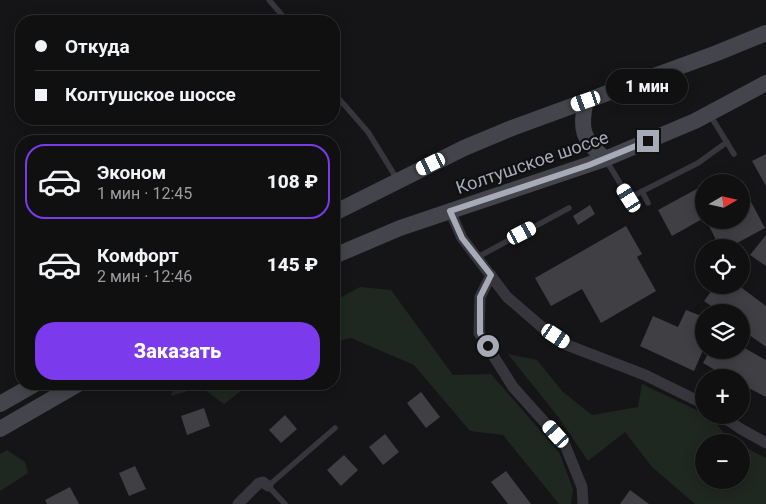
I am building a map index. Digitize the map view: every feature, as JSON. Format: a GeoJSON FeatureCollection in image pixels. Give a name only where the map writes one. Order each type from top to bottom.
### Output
{"type":"FeatureCollection","features":[{"type":"Feature","properties":{"kind":"main road","name":"Колтушское шоссе"},"geometry":{"type":"LineString","coordinates":[[340,210],[464,148],[512,128],[655,77],[766,33]]}},
{"type":"Feature","properties":{"kind":"main road","name":"Колтушское шоссе"},"geometry":{"type":"LineString","coordinates":[[340,253],[400,228],[605,159],[709,114],[766,83]]}},
{"type":"Feature","properties":{"kind":"main road"},"geometry":{"type":"LineString","coordinates":[[586,101],[582,117],[584,133],[592,148],[605,159]]}},
{"type":"Feature","properties":{"kind":"main road"},"geometry":{"type":"LineString","coordinates":[[0,404],[24,390]]}},
{"type":"Feature","properties":{"kind":"main road"},"geometry":{"type":"LineString","coordinates":[[0,429],[68,390]]}},
{"type":"Feature","properties":{"kind":"street"},"geometry":{"type":"LineString","coordinates":[[450,211],[462,238],[507,297],[544,328],[568,345],[645,375],[695,400]]}},
{"type":"Feature","properties":{"kind":"street"},"geometry":{"type":"LineString","coordinates":[[491,275],[480,297],[480,333],[513,386],[565,445],[582,487],[583,504]]}},
{"type":"Feature","properties":{"kind":"street"},"geometry":{"type":"LineString","coordinates":[[734,424],[766,443]]}},
{"type":"Feature","properties":{"kind":"street"},"geometry":{"type":"LineString","coordinates":[[238,504],[259,483],[263,482],[268,486]]}},
{"type":"Feature","properties":{"kind":"lane"},"geometry":{"type":"LineString","coordinates":[[269,0],[282,15]]}},
{"type":"Feature","properties":{"kind":"lane"},"geometry":{"type":"LineString","coordinates":[[340,100],[368,132],[398,180]]}},
{"type":"Feature","properties":{"kind":"lane"},"geometry":{"type":"LineString","coordinates":[[709,114],[734,154]]}},
{"type":"Feature","properties":{"kind":"lane"},"geometry":{"type":"LineString","coordinates":[[605,159],[629,198],[698,163],[727,142]]}},
{"type":"Feature","properties":{"kind":"lane"},"geometry":{"type":"LineString","coordinates":[[642,191],[648,203]]}},
{"type":"Feature","properties":{"kind":"lane"},"geometry":{"type":"LineString","coordinates":[[476,258],[569,208]]}},
{"type":"Feature","properties":{"kind":"lane"},"geometry":{"type":"LineString","coordinates":[[285,504],[268,486],[335,428]]}},
{"type":"Feature","properties":{"kind":"shaded area"},"geometry":{"type":"Polygon","coordinates":[[[360,287],[391,290],[453,375],[491,374],[559,452],[573,489],[571,504],[559,504],[503,435],[470,431],[414,365],[351,338],[340,341],[340,298],[360,287]]]}},
{"type":"Feature","properties":{"kind":"shaded area"},"geometry":{"type":"Polygon","coordinates":[[[508,354],[537,360],[562,391],[592,415],[638,407],[642,384],[695,409],[695,424],[717,424],[725,434],[695,434],[695,489],[750,489],[750,450],[766,458],[766,504],[695,504],[652,467],[625,432],[588,461],[559,418],[508,354]]]}},
{"type":"Feature","properties":{"kind":"shaded area"},"geometry":{"type":"Polygon","coordinates":[[[173,390],[191,390],[171,396],[173,390]]]}},
{"type":"Feature","properties":{"kind":"shaded area"},"geometry":{"type":"Polygon","coordinates":[[[205,390],[242,390],[224,404],[205,390]]]}},
{"type":"Feature","properties":{"kind":"shaded area"},"geometry":{"type":"Polygon","coordinates":[[[7,450],[25,462],[28,473],[0,491],[0,454],[7,450]]]}},
{"type":"Feature","properties":{"kind":"building"},"geometry":{"type":"Polygon","coordinates":[[[766,154],[766,186],[752,161],[766,154]]]}},
{"type":"Feature","properties":{"kind":"building"},"geometry":{"type":"Polygon","coordinates":[[[695,190],[695,223],[672,236],[658,210],[695,190]]]}},
{"type":"Feature","properties":{"kind":"building"},"geometry":{"type":"Polygon","coordinates":[[[750,200],[765,228],[745,239],[716,239],[710,229],[750,229],[750,200]]]}},
{"type":"Feature","properties":{"kind":"building"},"geometry":{"type":"Polygon","coordinates":[[[590,205],[595,214],[578,225],[573,216],[590,205]]]}},
{"type":"Feature","properties":{"kind":"building"},"geometry":{"type":"Polygon","coordinates":[[[626,226],[642,254],[637,257],[656,291],[601,323],[582,289],[551,306],[535,278],[626,226]]]}},
{"type":"Feature","properties":{"kind":"building"},"geometry":{"type":"Polygon","coordinates":[[[766,235],[766,266],[750,255],[766,235]]]}},
{"type":"Feature","properties":{"kind":"building"},"geometry":{"type":"Polygon","coordinates":[[[709,294],[750,294],[766,306],[766,347],[750,335],[750,304],[708,304],[704,301],[709,294]]]}},
{"type":"Feature","properties":{"kind":"building"},"geometry":{"type":"Polygon","coordinates":[[[686,310],[695,314],[695,359],[699,359],[694,371],[640,346],[653,316],[678,327],[686,310]]]}},
{"type":"Feature","properties":{"kind":"building"},"geometry":{"type":"Polygon","coordinates":[[[750,351],[766,360],[766,397],[750,389],[750,369],[713,369],[703,363],[705,359],[750,359],[750,351]]]}},
{"type":"Feature","properties":{"kind":"building"},"geometry":{"type":"Polygon","coordinates":[[[421,392],[440,417],[426,428],[407,403],[421,392]]]}},
{"type":"Feature","properties":{"kind":"building"},"geometry":{"type":"Polygon","coordinates":[[[204,408],[210,426],[187,435],[181,416],[204,408]]]}},
{"type":"Feature","properties":{"kind":"building"},"geometry":{"type":"Polygon","coordinates":[[[285,415],[297,429],[281,443],[269,430],[285,415]]]}},
{"type":"Feature","properties":{"kind":"building"},"geometry":{"type":"Polygon","coordinates":[[[385,434],[399,452],[383,465],[369,447],[385,434]]]}},
{"type":"Feature","properties":{"kind":"building"},"geometry":{"type":"Polygon","coordinates":[[[344,455],[358,470],[341,486],[327,470],[344,455]]]}},
{"type":"Feature","properties":{"kind":"building"},"geometry":{"type":"Polygon","coordinates":[[[135,466],[146,489],[129,496],[119,473],[135,466]]]}},
{"type":"Feature","properties":{"kind":"building"},"geometry":{"type":"Polygon","coordinates":[[[506,471],[531,504],[508,504],[491,482],[506,471]]]}},
{"type":"Feature","properties":{"kind":"building"},"geometry":{"type":"Polygon","coordinates":[[[70,487],[79,504],[47,504],[45,500],[70,487]]]}},
{"type":"Feature","properties":{"kind":"building"},"geometry":{"type":"Polygon","coordinates":[[[630,490],[649,504],[620,504],[630,490]]]}},
{"type":"Feature","properties":{"kind":"route"},"geometry":{"type":"LineString","coordinates":[[488,346],[480,333],[480,297],[491,275],[462,238],[450,211],[589,165],[648,141]]}}]}
